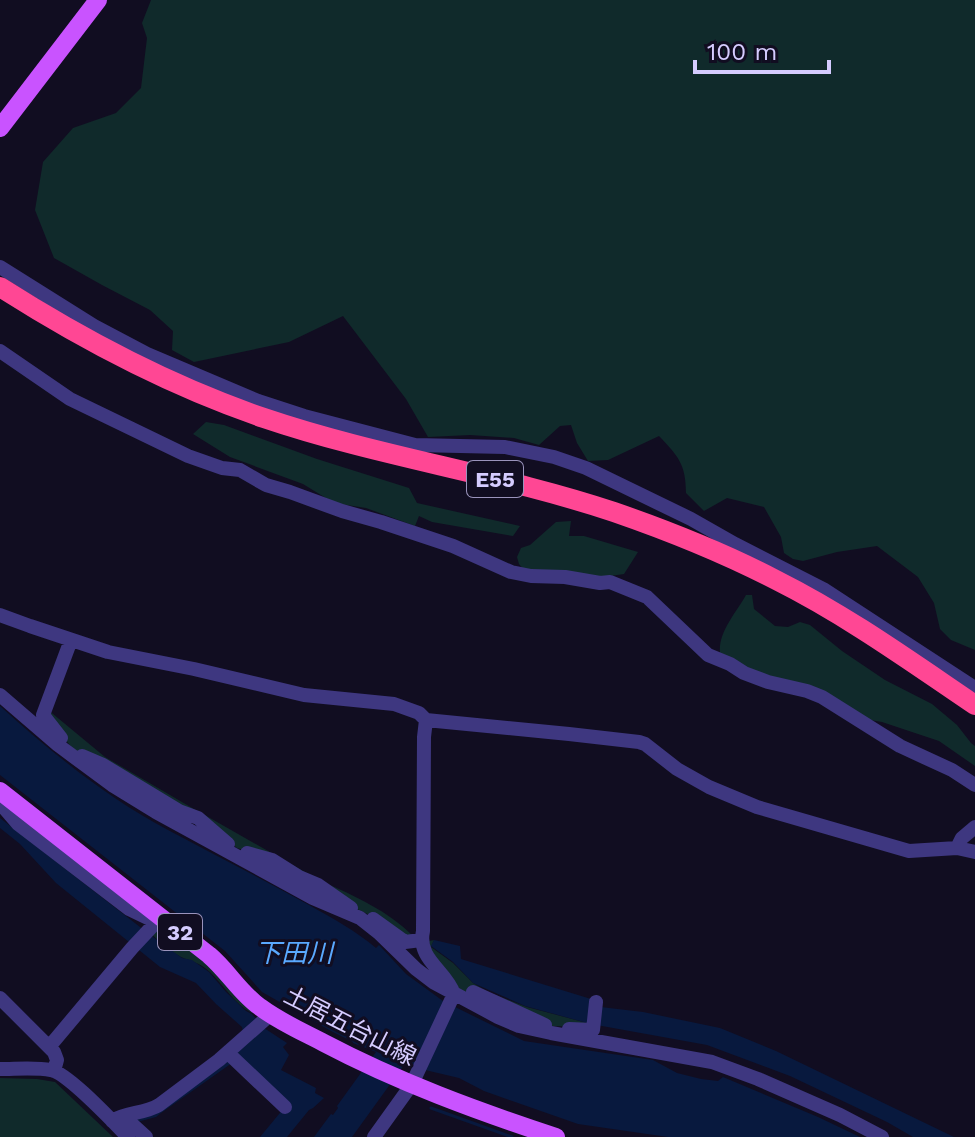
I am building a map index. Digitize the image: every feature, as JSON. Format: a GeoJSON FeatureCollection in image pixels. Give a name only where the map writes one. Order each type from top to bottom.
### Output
{"type":"FeatureCollection","features":[{"type":"Feature","properties":{"kind":"highway","name":"E55"},"geometry":{"type":"LineString","coordinates":[[0,287],[75,333],[132,363],[222,403],[314,434],[614,512],[726,556],[820,604],[975,705]]}},
{"type":"Feature","properties":{"kind":"main road"},"geometry":{"type":"LineString","coordinates":[[0,128],[98,0]]}},
{"type":"Feature","properties":{"kind":"main road","name":"土居五台山線"},"geometry":{"type":"LineString","coordinates":[[0,791],[156,923],[220,964],[268,1017],[364,1064],[411,1079],[506,1120],[556,1137]]}},
{"type":"Feature","properties":{"kind":"street"},"geometry":{"type":"LineString","coordinates":[[0,267],[94,326],[147,354],[258,401],[415,445],[505,447],[554,457],[586,468],[825,590],[975,688]]}},
{"type":"Feature","properties":{"kind":"street"},"geometry":{"type":"LineString","coordinates":[[0,351],[70,399],[188,456],[222,468],[240,470],[266,485],[453,546],[511,572],[610,582],[647,597],[708,655],[768,682],[822,697],[900,746],[952,770],[975,785]]}},
{"type":"Feature","properties":{"kind":"street"},"geometry":{"type":"LineString","coordinates":[[0,615],[108,652],[304,695],[394,704],[413,710],[426,720],[639,742],[709,787],[757,807],[909,851],[957,848],[975,852]]}},
{"type":"Feature","properties":{"kind":"street"},"geometry":{"type":"LineString","coordinates":[[70,752],[43,715],[71,640]]}},
{"type":"Feature","properties":{"kind":"street"},"geometry":{"type":"LineString","coordinates":[[0,695],[112,785],[156,812],[233,850],[313,898],[379,923],[405,942],[421,940]]}},
{"type":"Feature","properties":{"kind":"street"},"geometry":{"type":"LineString","coordinates":[[374,1137],[411,1079],[452,996],[451,984],[428,958],[421,940],[426,720]]}},
{"type":"Feature","properties":{"kind":"street"},"geometry":{"type":"LineString","coordinates":[[0,803],[18,824],[129,909],[156,923],[132,948],[53,1058],[0,1069]]}},
{"type":"Feature","properties":{"kind":"street"},"geometry":{"type":"LineString","coordinates":[[957,848],[962,838],[975,827]]}},
{"type":"Feature","properties":{"kind":"street"},"geometry":{"type":"LineString","coordinates":[[360,916],[416,969],[452,996],[519,1026],[712,1062],[840,1115],[882,1137]]}},
{"type":"Feature","properties":{"kind":"street"},"geometry":{"type":"LineString","coordinates":[[473,992],[552,1031],[593,1030],[596,1002]]}},
{"type":"Feature","properties":{"kind":"street"},"geometry":{"type":"LineString","coordinates":[[0,998],[53,1058],[64,1076],[146,1137]]}},
{"type":"Feature","properties":{"kind":"street"},"geometry":{"type":"LineString","coordinates":[[117,1118],[151,1110],[232,1057],[245,1037],[268,1017]]}},
{"type":"Feature","properties":{"kind":"street"},"geometry":{"type":"LineString","coordinates":[[232,1057],[285,1107]]}},
{"type":"Feature","properties":{"kind":"street"},"geometry":{"type":"LineString","coordinates":[[117,1118],[128,1137]]}},
{"type":"Feature","properties":{"kind":"green space"},"geometry":{"type":"Polygon","coordinates":[[[151,0],[975,0],[975,650],[951,640],[940,629],[934,603],[918,577],[877,546],[803,561],[793,559],[784,553],[781,537],[764,507],[727,498],[704,511],[686,493],[680,461],[659,436],[608,460],[588,461],[571,425],[560,426],[539,445],[514,438],[470,435],[428,437],[406,399],[343,316],[289,342],[194,362],[172,350],[173,331],[150,310],[54,258],[35,210],[43,162],[73,128],[116,113],[141,88],[147,38],[142,23],[151,0]]]}},
{"type":"Feature","properties":{"kind":"green space"},"geometry":{"type":"Polygon","coordinates":[[[206,422],[224,425],[409,488],[417,503],[520,526],[513,536],[432,522],[419,516],[415,526],[366,508],[334,503],[303,484],[230,457],[193,434],[206,422]]]}},
{"type":"Feature","properties":{"kind":"green space"},"geometry":{"type":"Polygon","coordinates":[[[571,521],[569,536],[584,536],[638,552],[624,574],[596,578],[524,570],[517,557],[521,548],[530,545],[556,522],[571,521]]]}},
{"type":"Feature","properties":{"kind":"green space"},"geometry":{"type":"Polygon","coordinates":[[[746,595],[752,595],[754,609],[775,626],[788,627],[800,622],[810,625],[885,680],[932,704],[957,725],[975,746],[975,766],[939,741],[870,720],[749,670],[720,653],[725,630],[746,595]]]}},
{"type":"Feature","properties":{"kind":"green space"},"geometry":{"type":"Polygon","coordinates":[[[47,709],[105,757],[199,812],[195,815],[72,748],[46,715],[47,709]]]}},
{"type":"Feature","properties":{"kind":"green space"},"geometry":{"type":"Polygon","coordinates":[[[203,814],[319,880],[272,858],[237,848],[213,829],[203,814]]]}},
{"type":"Feature","properties":{"kind":"green space"},"geometry":{"type":"Polygon","coordinates":[[[323,882],[382,912],[413,936],[408,937],[357,909],[323,882]]]}},
{"type":"Feature","properties":{"kind":"green space"},"geometry":{"type":"Polygon","coordinates":[[[161,924],[209,963],[254,1010],[252,1013],[234,1000],[206,969],[177,955],[150,933],[161,924]]]}},
{"type":"Feature","properties":{"kind":"green space"},"geometry":{"type":"Polygon","coordinates":[[[434,940],[431,947],[488,992],[527,1007],[591,1024],[588,1027],[550,1026],[468,999],[431,955],[429,941],[434,940]]]}},
{"type":"Feature","properties":{"kind":"green space"},"geometry":{"type":"Polygon","coordinates":[[[0,1078],[55,1082],[113,1137],[0,1137],[0,1078]]]}},
{"type":"Feature","properties":{"kind":"water","name":"下田川"},"geometry":{"type":"Polygon","coordinates":[[[0,706],[101,789],[168,830],[352,930],[376,948],[379,945],[406,974],[443,1001],[524,1041],[653,1060],[677,1073],[701,1079],[718,1081],[723,1077],[860,1137],[668,1137],[578,1124],[484,1091],[459,1078],[404,1065],[352,1137],[314,1137],[376,1052],[353,1043],[262,992],[225,951],[0,775],[0,706]]]}},
{"type":"Feature","properties":{"kind":"water"},"geometry":{"type":"Polygon","coordinates":[[[0,818],[149,934],[182,958],[192,960],[209,972],[264,1028],[287,1043],[283,1047],[289,1055],[281,1070],[316,1088],[315,1093],[324,1098],[309,1110],[287,1137],[260,1137],[289,1102],[239,1058],[156,1117],[137,1122],[133,1118],[151,1115],[243,1032],[242,1027],[196,983],[160,967],[56,883],[20,844],[0,828],[0,818]]]}},
{"type":"Feature","properties":{"kind":"water"},"geometry":{"type":"Polygon","coordinates":[[[434,940],[460,946],[461,959],[591,999],[592,1006],[643,1012],[720,1028],[776,1051],[954,1137],[913,1137],[790,1076],[707,1045],[591,1024],[525,1006],[473,983],[453,962],[431,946],[434,940]]]}},
{"type":"Feature","properties":{"kind":"waterway"},"geometry":{"type":"LineString","coordinates":[[431,1108],[512,1137]]}}]}
